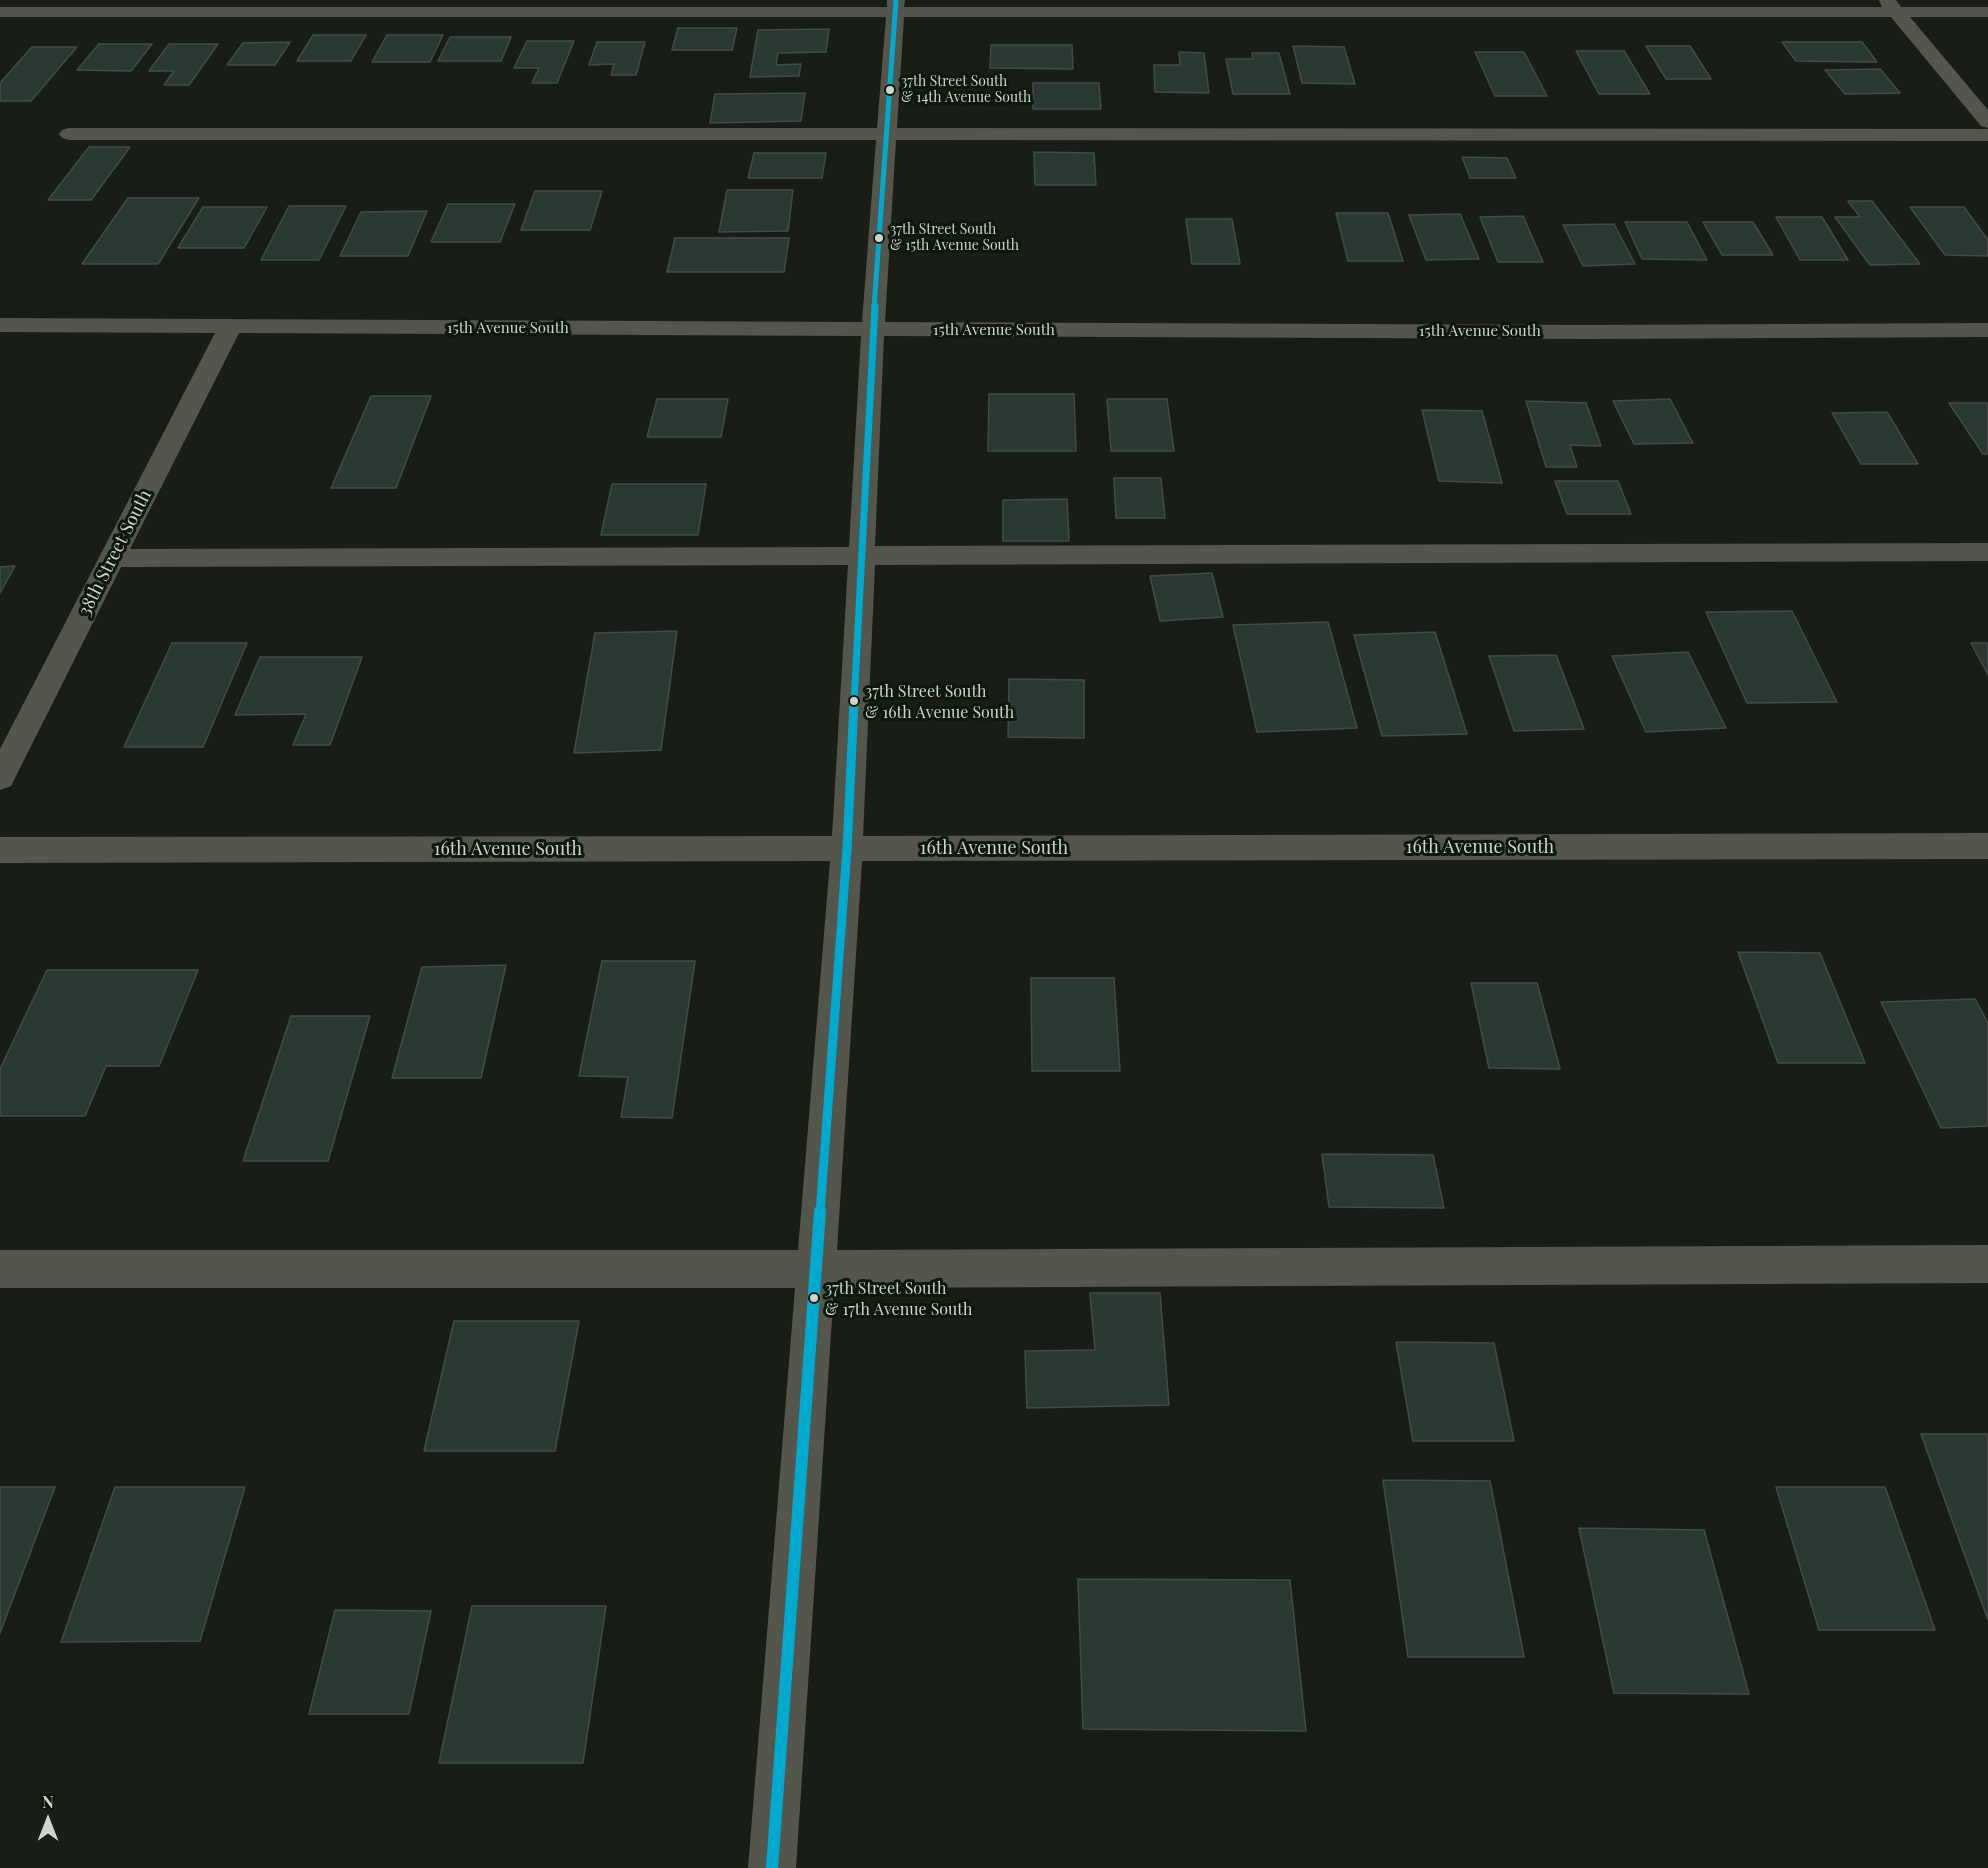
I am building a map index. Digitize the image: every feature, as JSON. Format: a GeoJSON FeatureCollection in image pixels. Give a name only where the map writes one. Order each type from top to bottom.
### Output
{"type":"FeatureCollection","features":[{"type":"Feature","properties":{"kind":"street"},"geometry":{"type":"LineString","coordinates":[[1891,6],[1988,122]]}},
{"type":"Feature","properties":{"kind":"street"},"geometry":{"type":"LineString","coordinates":[[0,12],[895,7],[1891,6],[1988,12]]}},
{"type":"Feature","properties":{"kind":"street"},"geometry":{"type":"LineString","coordinates":[[772,1868],[847,849],[873,330],[895,7]]}},
{"type":"Feature","properties":{"kind":"street"},"geometry":{"type":"LineString","coordinates":[[69,134],[1988,135]]}},
{"type":"Feature","properties":{"kind":"street","name":"15th Avenue South"},"geometry":{"type":"LineString","coordinates":[[0,325],[1586,332],[1988,330]]}},
{"type":"Feature","properties":{"kind":"street","name":"38th Street South"},"geometry":{"type":"LineString","coordinates":[[0,778],[230,327]]}},
{"type":"Feature","properties":{"kind":"street"},"geometry":{"type":"LineString","coordinates":[[112,558],[1988,552]]}},
{"type":"Feature","properties":{"kind":"street","name":"16th Avenue South"},"geometry":{"type":"LineString","coordinates":[[0,850],[1988,846]]}},
{"type":"Feature","properties":{"kind":"street"},"geometry":{"type":"LineString","coordinates":[[0,1269],[816,1269],[1988,1264]]}},
{"type":"Feature","properties":{"kind":"building"},"geometry":{"type":"Polygon","coordinates":[[[678,28],[737,28],[732,50],[672,50],[678,28]]]}},
{"type":"Feature","properties":{"kind":"building"},"geometry":{"type":"Polygon","coordinates":[[[829,29],[826,52],[778,53],[776,65],[801,64],[799,76],[750,77],[758,30],[829,29]]]}},
{"type":"Feature","properties":{"kind":"building"},"geometry":{"type":"Polygon","coordinates":[[[313,35],[366,35],[351,61],[297,61],[313,35]]]}},
{"type":"Feature","properties":{"kind":"building"},"geometry":{"type":"Polygon","coordinates":[[[387,35],[443,35],[430,62],[372,62],[387,35]]]}},
{"type":"Feature","properties":{"kind":"building"},"geometry":{"type":"Polygon","coordinates":[[[450,37],[511,37],[501,61],[438,61],[450,37]]]}},
{"type":"Feature","properties":{"kind":"building"},"geometry":{"type":"Polygon","coordinates":[[[527,41],[574,41],[557,83],[532,83],[539,68],[514,68],[527,41]]]}},
{"type":"Feature","properties":{"kind":"building"},"geometry":{"type":"Polygon","coordinates":[[[290,42],[275,65],[227,65],[243,43],[290,42]]]}},
{"type":"Feature","properties":{"kind":"building"},"geometry":{"type":"Polygon","coordinates":[[[597,42],[645,42],[636,75],[611,75],[614,64],[589,65],[597,42]]]}},
{"type":"Feature","properties":{"kind":"building"},"geometry":{"type":"Polygon","coordinates":[[[1782,42],[1862,42],[1877,62],[1796,61],[1782,42]]]}},
{"type":"Feature","properties":{"kind":"building"},"geometry":{"type":"Polygon","coordinates":[[[99,44],[152,44],[131,71],[77,70],[99,44]]]}},
{"type":"Feature","properties":{"kind":"building"},"geometry":{"type":"Polygon","coordinates":[[[169,44],[218,44],[189,85],[164,85],[174,71],[149,71],[169,44]]]}},
{"type":"Feature","properties":{"kind":"building"},"geometry":{"type":"Polygon","coordinates":[[[991,45],[1072,45],[1073,69],[990,68],[991,45]]]}},
{"type":"Feature","properties":{"kind":"building"},"geometry":{"type":"Polygon","coordinates":[[[1293,46],[1344,47],[1355,84],[1302,83],[1293,46]]]}},
{"type":"Feature","properties":{"kind":"building"},"geometry":{"type":"Polygon","coordinates":[[[1646,46],[1690,46],[1711,79],[1666,79],[1646,46]]]}},
{"type":"Feature","properties":{"kind":"building"},"geometry":{"type":"Polygon","coordinates":[[[32,47],[77,47],[31,101],[0,101],[0,83],[32,47]]]}},
{"type":"Feature","properties":{"kind":"building"},"geometry":{"type":"Polygon","coordinates":[[[1576,51],[1624,51],[1650,94],[1599,94],[1576,51]]]}},
{"type":"Feature","properties":{"kind":"building"},"geometry":{"type":"Polygon","coordinates":[[[1179,52],[1204,53],[1209,93],[1155,92],[1154,65],[1180,65],[1179,52]]]}},
{"type":"Feature","properties":{"kind":"building"},"geometry":{"type":"Polygon","coordinates":[[[1475,52],[1524,52],[1547,96],[1495,96],[1475,52]]]}},
{"type":"Feature","properties":{"kind":"building"},"geometry":{"type":"Polygon","coordinates":[[[1252,53],[1279,53],[1290,94],[1233,94],[1226,59],[1253,59],[1252,53]]]}},
{"type":"Feature","properties":{"kind":"building"},"geometry":{"type":"Polygon","coordinates":[[[1880,69],[1900,93],[1845,94],[1825,70],[1880,69]]]}},
{"type":"Feature","properties":{"kind":"building"},"geometry":{"type":"Polygon","coordinates":[[[1033,83],[1099,83],[1101,109],[1033,109],[1033,83]]]}},
{"type":"Feature","properties":{"kind":"building"},"geometry":{"type":"Polygon","coordinates":[[[805,93],[801,121],[710,123],[715,94],[805,93]]]}},
{"type":"Feature","properties":{"kind":"building"},"geometry":{"type":"Polygon","coordinates":[[[89,147],[130,147],[91,200],[48,200],[89,147]]]}},
{"type":"Feature","properties":{"kind":"building"},"geometry":{"type":"Polygon","coordinates":[[[1034,152],[1094,153],[1096,185],[1035,185],[1034,152]]]}},
{"type":"Feature","properties":{"kind":"building"},"geometry":{"type":"Polygon","coordinates":[[[754,153],[826,153],[822,178],[748,178],[754,153]]]}},
{"type":"Feature","properties":{"kind":"building"},"geometry":{"type":"Polygon","coordinates":[[[1462,157],[1507,158],[1516,178],[1470,178],[1462,157]]]}},
{"type":"Feature","properties":{"kind":"building"},"geometry":{"type":"Polygon","coordinates":[[[727,190],[793,190],[788,231],[719,232],[727,190]]]}},
{"type":"Feature","properties":{"kind":"building"},"geometry":{"type":"Polygon","coordinates":[[[535,191],[602,191],[590,230],[521,230],[535,191]]]}},
{"type":"Feature","properties":{"kind":"building"},"geometry":{"type":"Polygon","coordinates":[[[128,198],[199,198],[158,264],[82,264],[128,198]]]}},
{"type":"Feature","properties":{"kind":"building"},"geometry":{"type":"Polygon","coordinates":[[[1848,201],[1872,201],[1920,264],[1870,265],[1835,217],[1860,217],[1848,201]]]}},
{"type":"Feature","properties":{"kind":"building"},"geometry":{"type":"Polygon","coordinates":[[[448,204],[515,204],[500,242],[431,242],[448,204]]]}},
{"type":"Feature","properties":{"kind":"building"},"geometry":{"type":"Polygon","coordinates":[[[289,206],[346,206],[319,260],[261,260],[289,206]]]}},
{"type":"Feature","properties":{"kind":"building"},"geometry":{"type":"Polygon","coordinates":[[[203,207],[267,207],[244,248],[178,248],[203,207]]]}},
{"type":"Feature","properties":{"kind":"building"},"geometry":{"type":"Polygon","coordinates":[[[1910,207],[1964,207],[1988,240],[1988,256],[1945,255],[1910,207]]]}},
{"type":"Feature","properties":{"kind":"building"},"geometry":{"type":"Polygon","coordinates":[[[427,211],[408,256],[340,256],[361,212],[427,211]]]}},
{"type":"Feature","properties":{"kind":"building"},"geometry":{"type":"Polygon","coordinates":[[[1336,213],[1388,213],[1403,261],[1348,261],[1336,213]]]}},
{"type":"Feature","properties":{"kind":"building"},"geometry":{"type":"Polygon","coordinates":[[[1460,214],[1479,259],[1426,260],[1409,215],[1460,214]]]}},
{"type":"Feature","properties":{"kind":"building"},"geometry":{"type":"Polygon","coordinates":[[[1523,216],[1543,262],[1498,262],[1480,217],[1523,216]]]}},
{"type":"Feature","properties":{"kind":"building"},"geometry":{"type":"Polygon","coordinates":[[[1776,217],[1822,217],[1848,260],[1800,260],[1776,217]]]}},
{"type":"Feature","properties":{"kind":"building"},"geometry":{"type":"Polygon","coordinates":[[[1186,219],[1232,219],[1240,264],[1192,264],[1186,219]]]}},
{"type":"Feature","properties":{"kind":"building"},"geometry":{"type":"Polygon","coordinates":[[[1625,222],[1687,222],[1707,260],[1642,259],[1625,222]]]}},
{"type":"Feature","properties":{"kind":"building"},"geometry":{"type":"Polygon","coordinates":[[[1703,222],[1753,222],[1773,255],[1722,255],[1703,222]]]}},
{"type":"Feature","properties":{"kind":"building"},"geometry":{"type":"Polygon","coordinates":[[[1614,224],[1635,264],[1583,266],[1563,225],[1614,224]]]}},
{"type":"Feature","properties":{"kind":"building"},"geometry":{"type":"Polygon","coordinates":[[[675,238],[789,238],[784,272],[667,272],[675,238]]]}},
{"type":"Feature","properties":{"kind":"building"},"geometry":{"type":"Polygon","coordinates":[[[989,394],[1074,394],[1076,451],[988,451],[989,394]]]}},
{"type":"Feature","properties":{"kind":"building"},"geometry":{"type":"Polygon","coordinates":[[[371,396],[431,396],[396,488],[331,488],[371,396]]]}},
{"type":"Feature","properties":{"kind":"building"},"geometry":{"type":"Polygon","coordinates":[[[657,399],[728,399],[721,437],[647,437],[657,399]]]}},
{"type":"Feature","properties":{"kind":"building"},"geometry":{"type":"Polygon","coordinates":[[[1107,399],[1167,399],[1174,451],[1111,451],[1107,399]]]}},
{"type":"Feature","properties":{"kind":"building"},"geometry":{"type":"Polygon","coordinates":[[[1670,399],[1693,443],[1634,444],[1613,401],[1670,399]]]}},
{"type":"Feature","properties":{"kind":"building"},"geometry":{"type":"Polygon","coordinates":[[[1526,401],[1586,403],[1601,446],[1570,445],[1577,467],[1546,467],[1526,401]]]}},
{"type":"Feature","properties":{"kind":"building"},"geometry":{"type":"Polygon","coordinates":[[[1949,403],[1988,403],[1988,454],[1983,454],[1949,403]]]}},
{"type":"Feature","properties":{"kind":"building"},"geometry":{"type":"Polygon","coordinates":[[[1422,410],[1482,411],[1502,483],[1439,481],[1422,410]]]}},
{"type":"Feature","properties":{"kind":"building"},"geometry":{"type":"Polygon","coordinates":[[[1887,412],[1918,464],[1861,464],[1832,413],[1887,412]]]}},
{"type":"Feature","properties":{"kind":"building"},"geometry":{"type":"Polygon","coordinates":[[[1114,478],[1161,478],[1165,518],[1116,518],[1114,478]]]}},
{"type":"Feature","properties":{"kind":"building"},"geometry":{"type":"Polygon","coordinates":[[[1555,481],[1618,481],[1631,514],[1567,514],[1555,481]]]}},
{"type":"Feature","properties":{"kind":"building"},"geometry":{"type":"Polygon","coordinates":[[[612,484],[706,484],[698,535],[601,535],[612,484]]]}},
{"type":"Feature","properties":{"kind":"building"},"geometry":{"type":"Polygon","coordinates":[[[1067,499],[1069,541],[1003,541],[1003,500],[1067,499]]]}},
{"type":"Feature","properties":{"kind":"building"},"geometry":{"type":"Polygon","coordinates":[[[15,566],[0,593],[0,567],[15,566]]]}},
{"type":"Feature","properties":{"kind":"building"},"geometry":{"type":"Polygon","coordinates":[[[1212,573],[1223,617],[1160,621],[1150,576],[1212,573]]]}},
{"type":"Feature","properties":{"kind":"building"},"geometry":{"type":"Polygon","coordinates":[[[1792,611],[1837,702],[1747,703],[1706,612],[1792,611]]]}},
{"type":"Feature","properties":{"kind":"building"},"geometry":{"type":"Polygon","coordinates":[[[1328,622],[1357,728],[1257,732],[1233,625],[1328,622]]]}},
{"type":"Feature","properties":{"kind":"building"},"geometry":{"type":"Polygon","coordinates":[[[677,631],[661,750],[574,753],[595,633],[677,631]]]}},
{"type":"Feature","properties":{"kind":"building"},"geometry":{"type":"Polygon","coordinates":[[[1435,632],[1467,734],[1382,736],[1354,635],[1435,632]]]}},
{"type":"Feature","properties":{"kind":"building"},"geometry":{"type":"Polygon","coordinates":[[[172,643],[247,643],[203,747],[124,747],[172,643]]]}},
{"type":"Feature","properties":{"kind":"building"},"geometry":{"type":"Polygon","coordinates":[[[1971,643],[1988,643],[1988,675],[1971,643]]]}},
{"type":"Feature","properties":{"kind":"building"},"geometry":{"type":"Polygon","coordinates":[[[1688,652],[1726,728],[1646,732],[1612,656],[1688,652]]]}},
{"type":"Feature","properties":{"kind":"building"},"geometry":{"type":"Polygon","coordinates":[[[1556,655],[1584,729],[1514,731],[1489,656],[1556,655]]]}},
{"type":"Feature","properties":{"kind":"building"},"geometry":{"type":"Polygon","coordinates":[[[260,657],[362,657],[330,745],[293,745],[306,714],[235,715],[260,657]]]}},
{"type":"Feature","properties":{"kind":"building"},"geometry":{"type":"Polygon","coordinates":[[[1009,679],[1084,680],[1084,738],[1008,737],[1009,679]]]}},
{"type":"Feature","properties":{"kind":"building"},"geometry":{"type":"Polygon","coordinates":[[[1738,952],[1820,953],[1865,1063],[1778,1063],[1738,952]]]}},
{"type":"Feature","properties":{"kind":"building"},"geometry":{"type":"Polygon","coordinates":[[[602,961],[695,961],[672,1118],[621,1117],[628,1077],[579,1076],[602,961]]]}},
{"type":"Feature","properties":{"kind":"building"},"geometry":{"type":"Polygon","coordinates":[[[506,965],[481,1078],[392,1078],[422,967],[506,965]]]}},
{"type":"Feature","properties":{"kind":"building"},"geometry":{"type":"Polygon","coordinates":[[[47,970],[198,970],[159,1066],[106,1066],[85,1116],[0,1116],[0,1069],[47,970]]]}},
{"type":"Feature","properties":{"kind":"building"},"geometry":{"type":"Polygon","coordinates":[[[1031,978],[1114,978],[1120,1071],[1032,1071],[1031,978]]]}},
{"type":"Feature","properties":{"kind":"building"},"geometry":{"type":"Polygon","coordinates":[[[1471,983],[1537,983],[1560,1069],[1489,1068],[1471,983]]]}},
{"type":"Feature","properties":{"kind":"building"},"geometry":{"type":"Polygon","coordinates":[[[1975,999],[1988,1023],[1988,1126],[1941,1128],[1881,1002],[1975,999]]]}},
{"type":"Feature","properties":{"kind":"building"},"geometry":{"type":"Polygon","coordinates":[[[291,1016],[370,1016],[328,1161],[243,1161],[291,1016]]]}},
{"type":"Feature","properties":{"kind":"building"},"geometry":{"type":"Polygon","coordinates":[[[1322,1154],[1433,1155],[1444,1208],[1329,1207],[1322,1154]]]}},
{"type":"Feature","properties":{"kind":"building"},"geometry":{"type":"Polygon","coordinates":[[[1090,1293],[1160,1293],[1169,1405],[1027,1408],[1025,1351],[1095,1350],[1090,1293]]]}},
{"type":"Feature","properties":{"kind":"building"},"geometry":{"type":"Polygon","coordinates":[[[454,1321],[579,1321],[555,1451],[424,1451],[454,1321]]]}},
{"type":"Feature","properties":{"kind":"building"},"geometry":{"type":"Polygon","coordinates":[[[1396,1342],[1494,1343],[1514,1441],[1413,1441],[1396,1342]]]}},
{"type":"Feature","properties":{"kind":"building"},"geometry":{"type":"Polygon","coordinates":[[[1921,1434],[1988,1434],[1988,1620],[1921,1434]]]}},
{"type":"Feature","properties":{"kind":"building"},"geometry":{"type":"Polygon","coordinates":[[[1383,1480],[1490,1481],[1524,1657],[1408,1657],[1383,1480]]]}},
{"type":"Feature","properties":{"kind":"building"},"geometry":{"type":"Polygon","coordinates":[[[0,1487],[55,1487],[0,1633],[0,1487]]]}},
{"type":"Feature","properties":{"kind":"building"},"geometry":{"type":"Polygon","coordinates":[[[115,1487],[245,1487],[200,1641],[61,1642],[115,1487]]]}},
{"type":"Feature","properties":{"kind":"building"},"geometry":{"type":"Polygon","coordinates":[[[1776,1487],[1885,1487],[1935,1630],[1819,1630],[1776,1487]]]}},
{"type":"Feature","properties":{"kind":"building"},"geometry":{"type":"Polygon","coordinates":[[[1579,1528],[1704,1530],[1749,1694],[1614,1693],[1579,1528]]]}},
{"type":"Feature","properties":{"kind":"building"},"geometry":{"type":"Polygon","coordinates":[[[1078,1579],[1290,1580],[1306,1731],[1083,1729],[1078,1579]]]}},
{"type":"Feature","properties":{"kind":"building"},"geometry":{"type":"Polygon","coordinates":[[[472,1606],[606,1606],[583,1763],[439,1763],[472,1606]]]}},
{"type":"Feature","properties":{"kind":"building"},"geometry":{"type":"Polygon","coordinates":[[[335,1610],[431,1611],[409,1714],[309,1714],[335,1610]]]}},
{"type":"Feature","properties":{"kind":"transit line"},"geometry":{"type":"LineString","coordinates":[[772,1868],[847,849],[873,329],[896,0]]}},
{"type":"Feature","properties":{"kind":"place","name":"37th Street South & 14th Avenue South"},"geometry":{"type":"Point","coordinates":[890,90]}},
{"type":"Feature","properties":{"kind":"place","name":"37th Street South & 15th Avenue South"},"geometry":{"type":"Point","coordinates":[879,238]}},
{"type":"Feature","properties":{"kind":"place","name":"37th Street South & 16th Avenue South"},"geometry":{"type":"Point","coordinates":[854,701]}},
{"type":"Feature","properties":{"kind":"place","name":"37th Street South & 17th Avenue South"},"geometry":{"type":"Point","coordinates":[814,1298]}}]}
